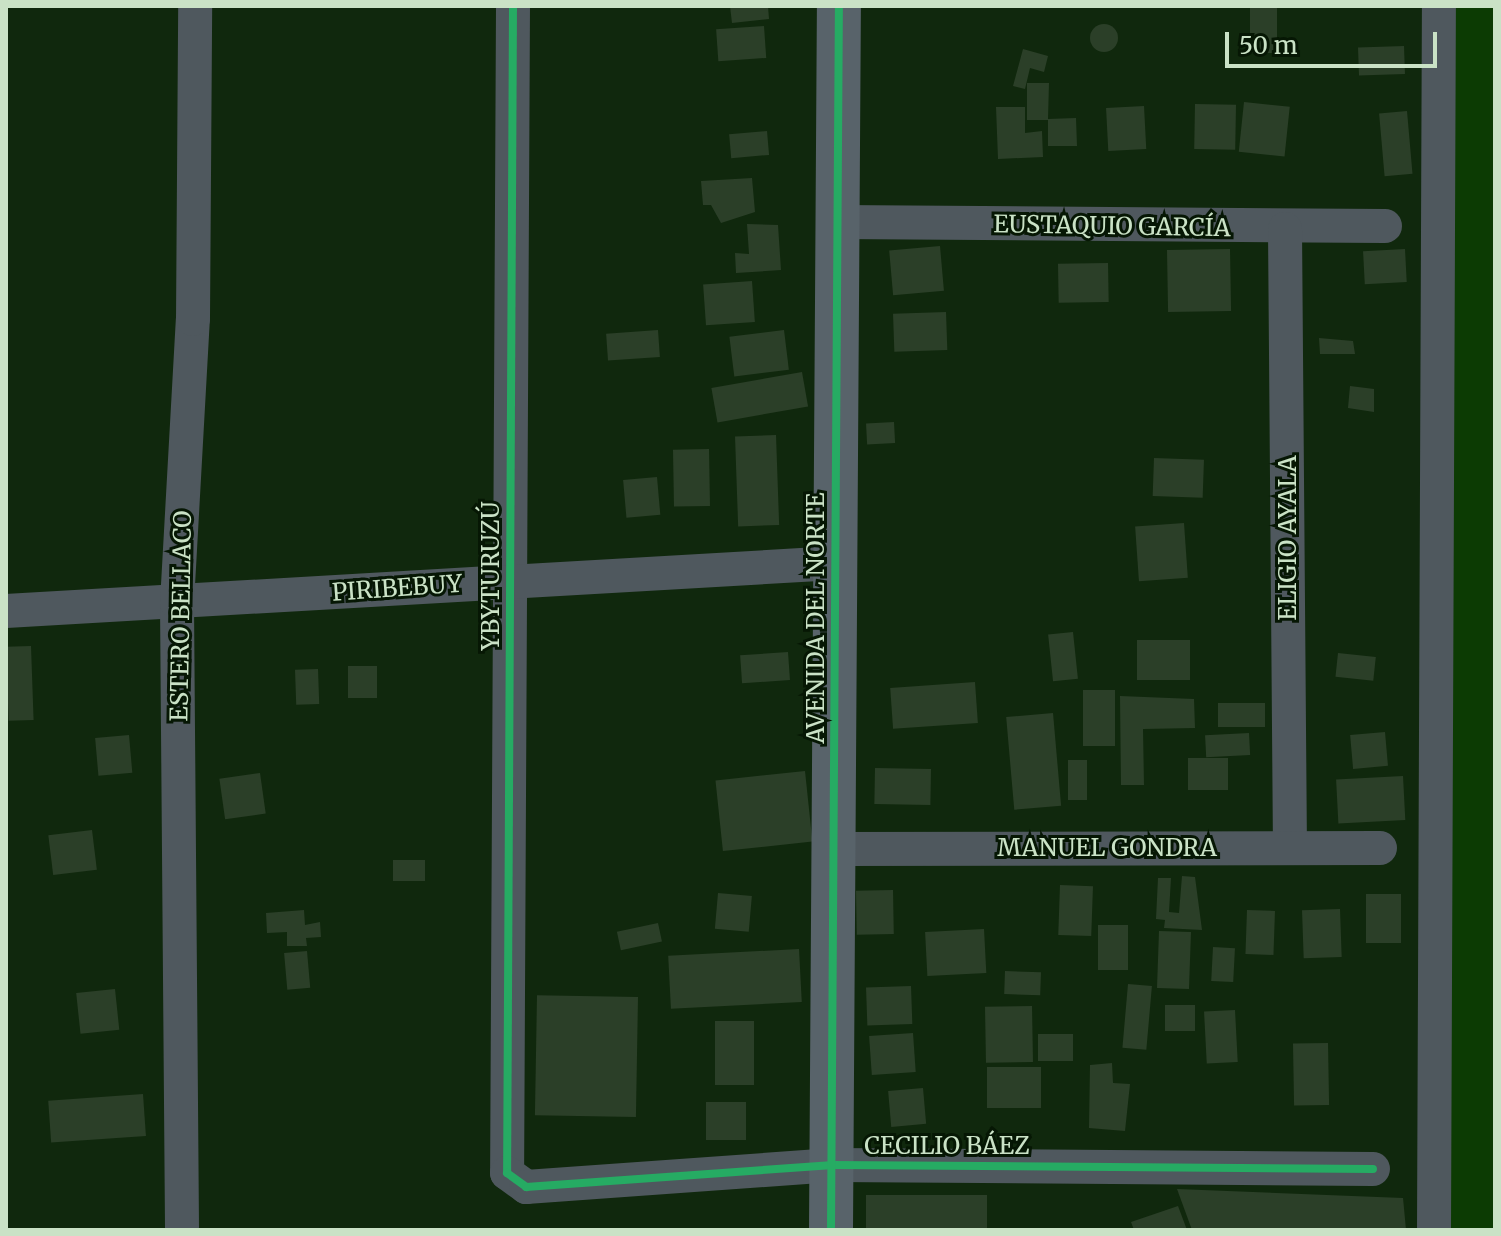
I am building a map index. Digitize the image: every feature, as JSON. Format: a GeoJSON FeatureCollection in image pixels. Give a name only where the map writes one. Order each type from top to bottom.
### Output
{"type":"FeatureCollection","features":[{"type":"Feature","properties":{"kind":"street","name":"ESTERO BELLACO"},"geometry":{"type":"LineString","coordinates":[[182,1227],[177,603],[193,319],[195,6]]}},
{"type":"Feature","properties":{"kind":"street","name":"YBYTURUZÚ"},"geometry":{"type":"LineString","coordinates":[[502,1145],[511,579],[513,6]]}},
{"type":"Feature","properties":{"kind":"street","name":"AVENIDA DEL NORTE"},"geometry":{"type":"LineString","coordinates":[[831,1230],[839,6]]}},
{"type":"Feature","properties":{"kind":"street"},"geometry":{"type":"LineString","coordinates":[[1434,1230],[1439,6]]}},
{"type":"Feature","properties":{"kind":"street","name":"EUSTAQUIO GARCÍA"},"geometry":{"type":"LineString","coordinates":[[838,222],[1285,229],[1385,226]]}},
{"type":"Feature","properties":{"kind":"street","name":"ELIGIO AYALA"},"geometry":{"type":"LineString","coordinates":[[1285,229],[1290,848]]}},
{"type":"Feature","properties":{"kind":"street","name":"PIRIBEBUY"},"geometry":{"type":"LineString","coordinates":[[6,611],[177,603],[511,579],[836,563]]}},
{"type":"Feature","properties":{"kind":"street","name":"MANUEL GONDRA"},"geometry":{"type":"LineString","coordinates":[[834,849],[1380,848]]}},
{"type":"Feature","properties":{"kind":"street","name":"CECILIO BÁEZ"},"geometry":{"type":"LineString","coordinates":[[502,1145],[507,1173],[526,1187],[833,1165],[1373,1169]]}},
{"type":"Feature","properties":{"kind":"shaded area"},"geometry":{"type":"Polygon","coordinates":[[[1443,6],[1495,6],[1495,1230],[1443,1230],[1443,6]]]}},
{"type":"Feature","properties":{"kind":"building"},"geometry":{"type":"Polygon","coordinates":[[[730,6],[768,6],[769,19],[732,23],[730,6]]]}},
{"type":"Feature","properties":{"kind":"building"},"geometry":{"type":"Polygon","coordinates":[[[1250,6],[1277,6],[1277,53],[1250,53],[1250,6]]]}},
{"type":"Feature","properties":{"kind":"building"},"geometry":{"type":"Polygon","coordinates":[[[1104,24],[1114,28],[1118,38],[1114,48],[1104,52],[1094,48],[1090,38],[1094,28],[1104,24]]]}},
{"type":"Feature","properties":{"kind":"building"},"geometry":{"type":"Polygon","coordinates":[[[764,26],[766,58],[718,61],[716,29],[764,26]]]}},
{"type":"Feature","properties":{"kind":"building"},"geometry":{"type":"Polygon","coordinates":[[[1404,46],[1405,74],[1359,76],[1358,48],[1404,46]]]}},
{"type":"Feature","properties":{"kind":"building"},"geometry":{"type":"Polygon","coordinates":[[[1023,49],[1048,56],[1044,72],[1030,68],[1025,89],[1013,86],[1023,49]]]}},
{"type":"Feature","properties":{"kind":"building"},"geometry":{"type":"Polygon","coordinates":[[[1027,83],[1049,83],[1048,119],[1076,118],[1077,146],[1048,146],[1048,120],[1027,120],[1027,83]]]}},
{"type":"Feature","properties":{"kind":"building"},"geometry":{"type":"Polygon","coordinates":[[[1244,102],[1290,107],[1285,157],[1239,152],[1244,102]]]}},
{"type":"Feature","properties":{"kind":"building"},"geometry":{"type":"Polygon","coordinates":[[[1195,104],[1236,105],[1235,150],[1194,149],[1195,104]]]}},
{"type":"Feature","properties":{"kind":"building"},"geometry":{"type":"Polygon","coordinates":[[[1144,106],[1146,149],[1108,151],[1106,108],[1144,106]]]}},
{"type":"Feature","properties":{"kind":"building"},"geometry":{"type":"Polygon","coordinates":[[[996,107],[1025,107],[1025,133],[1042,131],[1043,157],[998,159],[996,107]]]}},
{"type":"Feature","properties":{"kind":"building"},"geometry":{"type":"Polygon","coordinates":[[[1407,111],[1412,174],[1385,176],[1379,113],[1407,111]]]}},
{"type":"Feature","properties":{"kind":"building"},"geometry":{"type":"Polygon","coordinates":[[[767,131],[769,155],[731,158],[729,134],[767,131]]]}},
{"type":"Feature","properties":{"kind":"building"},"geometry":{"type":"Polygon","coordinates":[[[752,178],[755,212],[721,223],[711,205],[703,205],[701,181],[752,178]]]}},
{"type":"Feature","properties":{"kind":"building"},"geometry":{"type":"Polygon","coordinates":[[[747,224],[778,225],[781,270],[736,273],[735,253],[749,254],[747,224]]]}},
{"type":"Feature","properties":{"kind":"building"},"geometry":{"type":"Polygon","coordinates":[[[940,246],[944,291],[893,295],[889,250],[940,246]]]}},
{"type":"Feature","properties":{"kind":"building"},"geometry":{"type":"Polygon","coordinates":[[[1230,249],[1231,311],[1168,312],[1167,250],[1230,249]]]}},
{"type":"Feature","properties":{"kind":"building"},"geometry":{"type":"Polygon","coordinates":[[[1405,249],[1407,282],[1365,284],[1363,251],[1405,249]]]}},
{"type":"Feature","properties":{"kind":"building"},"geometry":{"type":"Polygon","coordinates":[[[1108,263],[1109,302],[1059,303],[1058,264],[1108,263]]]}},
{"type":"Feature","properties":{"kind":"building"},"geometry":{"type":"Polygon","coordinates":[[[752,281],[755,322],[706,325],[703,284],[752,281]]]}},
{"type":"Feature","properties":{"kind":"building"},"geometry":{"type":"Polygon","coordinates":[[[946,312],[947,350],[894,352],[893,314],[946,312]]]}},
{"type":"Feature","properties":{"kind":"building"},"geometry":{"type":"Polygon","coordinates":[[[658,330],[660,357],[608,361],[606,334],[658,330]]]}},
{"type":"Feature","properties":{"kind":"building"},"geometry":{"type":"Polygon","coordinates":[[[784,330],[789,370],[734,376],[729,337],[784,330]]]}},
{"type":"Feature","properties":{"kind":"building"},"geometry":{"type":"Polygon","coordinates":[[[1319,338],[1353,341],[1355,354],[1320,354],[1319,338]]]}},
{"type":"Feature","properties":{"kind":"building"},"geometry":{"type":"Polygon","coordinates":[[[802,372],[808,406],[717,422],[711,388],[802,372]]]}},
{"type":"Feature","properties":{"kind":"building"},"geometry":{"type":"Polygon","coordinates":[[[1350,386],[1374,389],[1374,412],[1348,408],[1350,386]]]}},
{"type":"Feature","properties":{"kind":"building"},"geometry":{"type":"Polygon","coordinates":[[[894,422],[895,443],[867,444],[866,423],[894,422]]]}},
{"type":"Feature","properties":{"kind":"building"},"geometry":{"type":"Polygon","coordinates":[[[776,435],[779,525],[738,526],[735,436],[776,435]]]}},
{"type":"Feature","properties":{"kind":"building"},"geometry":{"type":"Polygon","coordinates":[[[709,449],[710,506],[674,507],[673,450],[709,449]]]}},
{"type":"Feature","properties":{"kind":"building"},"geometry":{"type":"Polygon","coordinates":[[[1154,458],[1204,460],[1203,498],[1153,496],[1154,458]]]}},
{"type":"Feature","properties":{"kind":"building"},"geometry":{"type":"Polygon","coordinates":[[[657,477],[660,515],[626,518],[623,480],[657,477]]]}},
{"type":"Feature","properties":{"kind":"building"},"geometry":{"type":"Polygon","coordinates":[[[1184,523],[1188,578],[1139,581],[1135,526],[1184,523]]]}},
{"type":"Feature","properties":{"kind":"building"},"geometry":{"type":"Polygon","coordinates":[[[1073,632],[1078,679],[1053,681],[1048,635],[1073,632]]]}},
{"type":"Feature","properties":{"kind":"building"},"geometry":{"type":"Polygon","coordinates":[[[1137,640],[1190,640],[1190,680],[1137,680],[1137,640]]]}},
{"type":"Feature","properties":{"kind":"building"},"geometry":{"type":"Polygon","coordinates":[[[31,646],[34,720],[9,721],[6,647],[31,646]]]}},
{"type":"Feature","properties":{"kind":"building"},"geometry":{"type":"Polygon","coordinates":[[[788,652],[790,680],[742,683],[740,655],[788,652]]]}},
{"type":"Feature","properties":{"kind":"building"},"geometry":{"type":"Polygon","coordinates":[[[1338,653],[1376,657],[1373,681],[1335,677],[1338,653]]]}},
{"type":"Feature","properties":{"kind":"building"},"geometry":{"type":"Polygon","coordinates":[[[348,666],[377,666],[377,698],[348,698],[348,666]]]}},
{"type":"Feature","properties":{"kind":"building"},"geometry":{"type":"Polygon","coordinates":[[[318,669],[319,704],[296,705],[295,670],[318,669]]]}},
{"type":"Feature","properties":{"kind":"building"},"geometry":{"type":"Polygon","coordinates":[[[975,682],[978,723],[893,729],[890,688],[975,682]]]}},
{"type":"Feature","properties":{"kind":"building"},"geometry":{"type":"Polygon","coordinates":[[[1083,690],[1115,690],[1115,746],[1083,746],[1083,690]]]}},
{"type":"Feature","properties":{"kind":"building"},"geometry":{"type":"Polygon","coordinates":[[[1120,696],[1194,699],[1195,728],[1143,729],[1144,785],[1121,785],[1120,696]]]}},
{"type":"Feature","properties":{"kind":"building"},"geometry":{"type":"Polygon","coordinates":[[[1218,703],[1265,703],[1265,727],[1218,727],[1218,703]]]}},
{"type":"Feature","properties":{"kind":"building"},"geometry":{"type":"Polygon","coordinates":[[[1053,713],[1061,806],[1014,810],[1006,717],[1053,713]]]}},
{"type":"Feature","properties":{"kind":"building"},"geometry":{"type":"Polygon","coordinates":[[[1385,732],[1388,766],[1353,769],[1350,735],[1385,732]]]}},
{"type":"Feature","properties":{"kind":"building"},"geometry":{"type":"Polygon","coordinates":[[[1249,733],[1250,755],[1206,757],[1205,735],[1249,733]]]}},
{"type":"Feature","properties":{"kind":"building"},"geometry":{"type":"Polygon","coordinates":[[[129,735],[132,773],[98,776],[95,738],[129,735]]]}},
{"type":"Feature","properties":{"kind":"building"},"geometry":{"type":"Polygon","coordinates":[[[1188,758],[1228,758],[1228,790],[1188,790],[1188,758]]]}},
{"type":"Feature","properties":{"kind":"building"},"geometry":{"type":"Polygon","coordinates":[[[1068,760],[1087,760],[1087,800],[1068,800],[1068,760]]]}},
{"type":"Feature","properties":{"kind":"building"},"geometry":{"type":"Polygon","coordinates":[[[875,768],[931,769],[930,805],[874,804],[875,768]]]}},
{"type":"Feature","properties":{"kind":"building"},"geometry":{"type":"Polygon","coordinates":[[[805,771],[812,842],[723,851],[715,780],[805,771]]]}},
{"type":"Feature","properties":{"kind":"building"},"geometry":{"type":"Polygon","coordinates":[[[260,773],[266,814],[225,819],[219,779],[260,773]]]}},
{"type":"Feature","properties":{"kind":"building"},"geometry":{"type":"Polygon","coordinates":[[[1403,776],[1405,820],[1338,823],[1336,780],[1403,776]]]}},
{"type":"Feature","properties":{"kind":"building"},"geometry":{"type":"Polygon","coordinates":[[[92,830],[97,870],[53,875],[48,835],[92,830]]]}},
{"type":"Feature","properties":{"kind":"building"},"geometry":{"type":"Polygon","coordinates":[[[393,860],[425,860],[425,881],[393,881],[393,860]]]}},
{"type":"Feature","properties":{"kind":"building"},"geometry":{"type":"Polygon","coordinates":[[[1182,876],[1195,877],[1202,930],[1164,928],[1165,920],[1156,919],[1158,878],[1171,878],[1169,912],[1179,913],[1182,876]]]}},
{"type":"Feature","properties":{"kind":"building"},"geometry":{"type":"Polygon","coordinates":[[[1060,885],[1093,886],[1091,936],[1058,935],[1060,885]]]}},
{"type":"Feature","properties":{"kind":"building"},"geometry":{"type":"Polygon","coordinates":[[[893,890],[894,934],[857,935],[856,891],[893,890]]]}},
{"type":"Feature","properties":{"kind":"building"},"geometry":{"type":"Polygon","coordinates":[[[718,893],[752,896],[749,932],[715,929],[718,893]]]}},
{"type":"Feature","properties":{"kind":"building"},"geometry":{"type":"Polygon","coordinates":[[[1366,894],[1401,894],[1401,943],[1366,943],[1366,894]]]}},
{"type":"Feature","properties":{"kind":"building"},"geometry":{"type":"Polygon","coordinates":[[[1340,909],[1342,957],[1304,958],[1302,910],[1340,909]]]}},
{"type":"Feature","properties":{"kind":"building"},"geometry":{"type":"Polygon","coordinates":[[[304,910],[305,925],[320,922],[321,937],[306,938],[307,946],[287,946],[287,932],[267,933],[266,913],[304,910]]]}},
{"type":"Feature","properties":{"kind":"building"},"geometry":{"type":"Polygon","coordinates":[[[1247,910],[1275,911],[1273,955],[1245,954],[1247,910]]]}},
{"type":"Feature","properties":{"kind":"building"},"geometry":{"type":"Polygon","coordinates":[[[658,923],[662,942],[621,950],[617,932],[658,923]]]}},
{"type":"Feature","properties":{"kind":"building"},"geometry":{"type":"Polygon","coordinates":[[[1098,925],[1128,925],[1128,970],[1098,970],[1098,925]]]}},
{"type":"Feature","properties":{"kind":"building"},"geometry":{"type":"Polygon","coordinates":[[[984,929],[986,973],[927,976],[925,932],[984,929]]]}},
{"type":"Feature","properties":{"kind":"building"},"geometry":{"type":"Polygon","coordinates":[[[1159,931],[1191,932],[1189,989],[1157,988],[1159,931]]]}},
{"type":"Feature","properties":{"kind":"building"},"geometry":{"type":"Polygon","coordinates":[[[1213,947],[1235,948],[1233,982],[1211,981],[1213,947]]]}},
{"type":"Feature","properties":{"kind":"building"},"geometry":{"type":"Polygon","coordinates":[[[799,949],[802,1002],[671,1009],[668,956],[799,949]]]}},
{"type":"Feature","properties":{"kind":"building"},"geometry":{"type":"Polygon","coordinates":[[[307,951],[310,988],[287,990],[284,953],[307,951]]]}},
{"type":"Feature","properties":{"kind":"building"},"geometry":{"type":"Polygon","coordinates":[[[1005,971],[1041,972],[1040,995],[1004,994],[1005,971]]]}},
{"type":"Feature","properties":{"kind":"building"},"geometry":{"type":"Polygon","coordinates":[[[1128,984],[1152,986],[1146,1050],[1122,1048],[1128,984]]]}},
{"type":"Feature","properties":{"kind":"building"},"geometry":{"type":"Polygon","coordinates":[[[911,986],[912,1024],[867,1026],[866,988],[911,986]]]}},
{"type":"Feature","properties":{"kind":"building"},"geometry":{"type":"Polygon","coordinates":[[[115,989],[119,1030],[80,1034],[76,993],[115,989]]]}},
{"type":"Feature","properties":{"kind":"building"},"geometry":{"type":"Polygon","coordinates":[[[537,995],[638,997],[636,1117],[535,1115],[537,995]]]}},
{"type":"Feature","properties":{"kind":"building"},"geometry":{"type":"Polygon","coordinates":[[[1165,1005],[1195,1005],[1195,1031],[1165,1031],[1165,1005]]]}},
{"type":"Feature","properties":{"kind":"building"},"geometry":{"type":"Polygon","coordinates":[[[1032,1006],[1033,1062],[986,1063],[985,1007],[1032,1006]]]}},
{"type":"Feature","properties":{"kind":"building"},"geometry":{"type":"Polygon","coordinates":[[[1235,1010],[1238,1062],[1207,1064],[1204,1012],[1235,1010]]]}},
{"type":"Feature","properties":{"kind":"building"},"geometry":{"type":"Polygon","coordinates":[[[715,1021],[754,1021],[754,1085],[715,1085],[715,1021]]]}},
{"type":"Feature","properties":{"kind":"building"},"geometry":{"type":"Polygon","coordinates":[[[913,1033],[916,1072],[872,1075],[869,1036],[913,1033]]]}},
{"type":"Feature","properties":{"kind":"building"},"geometry":{"type":"Polygon","coordinates":[[[1038,1034],[1073,1034],[1073,1061],[1038,1061],[1038,1034]]]}},
{"type":"Feature","properties":{"kind":"building"},"geometry":{"type":"Polygon","coordinates":[[[1328,1043],[1329,1105],[1294,1106],[1293,1044],[1328,1043]]]}},
{"type":"Feature","properties":{"kind":"building"},"geometry":{"type":"Polygon","coordinates":[[[1112,1063],[1113,1083],[1130,1084],[1125,1131],[1089,1128],[1090,1065],[1112,1063]]]}},
{"type":"Feature","properties":{"kind":"building"},"geometry":{"type":"Polygon","coordinates":[[[987,1067],[1041,1067],[1041,1108],[987,1108],[987,1067]]]}},
{"type":"Feature","properties":{"kind":"building"},"geometry":{"type":"Polygon","coordinates":[[[923,1088],[926,1124],[891,1127],[888,1091],[923,1088]]]}},
{"type":"Feature","properties":{"kind":"building"},"geometry":{"type":"Polygon","coordinates":[[[143,1094],[146,1136],[51,1143],[48,1101],[143,1094]]]}},
{"type":"Feature","properties":{"kind":"building"},"geometry":{"type":"Polygon","coordinates":[[[706,1102],[746,1102],[746,1140],[706,1140],[706,1102]]]}},
{"type":"Feature","properties":{"kind":"building"},"geometry":{"type":"Polygon","coordinates":[[[1177,1189],[1403,1198],[1406,1230],[1192,1230],[1177,1189]]]}},
{"type":"Feature","properties":{"kind":"building"},"geometry":{"type":"Polygon","coordinates":[[[866,1195],[987,1195],[987,1230],[866,1230],[866,1195]]]}},
{"type":"Feature","properties":{"kind":"building"},"geometry":{"type":"Polygon","coordinates":[[[1178,1206],[1187,1230],[1134,1230],[1131,1222],[1178,1206]]]}},
{"type":"Feature","properties":{"kind":"cycle path"},"geometry":{"type":"LineString","coordinates":[[513,6],[507,1173],[526,1187],[833,1165],[1373,1169]]}},
{"type":"Feature","properties":{"kind":"cycle path"},"geometry":{"type":"LineString","coordinates":[[831,1230],[839,6]]}}]}
